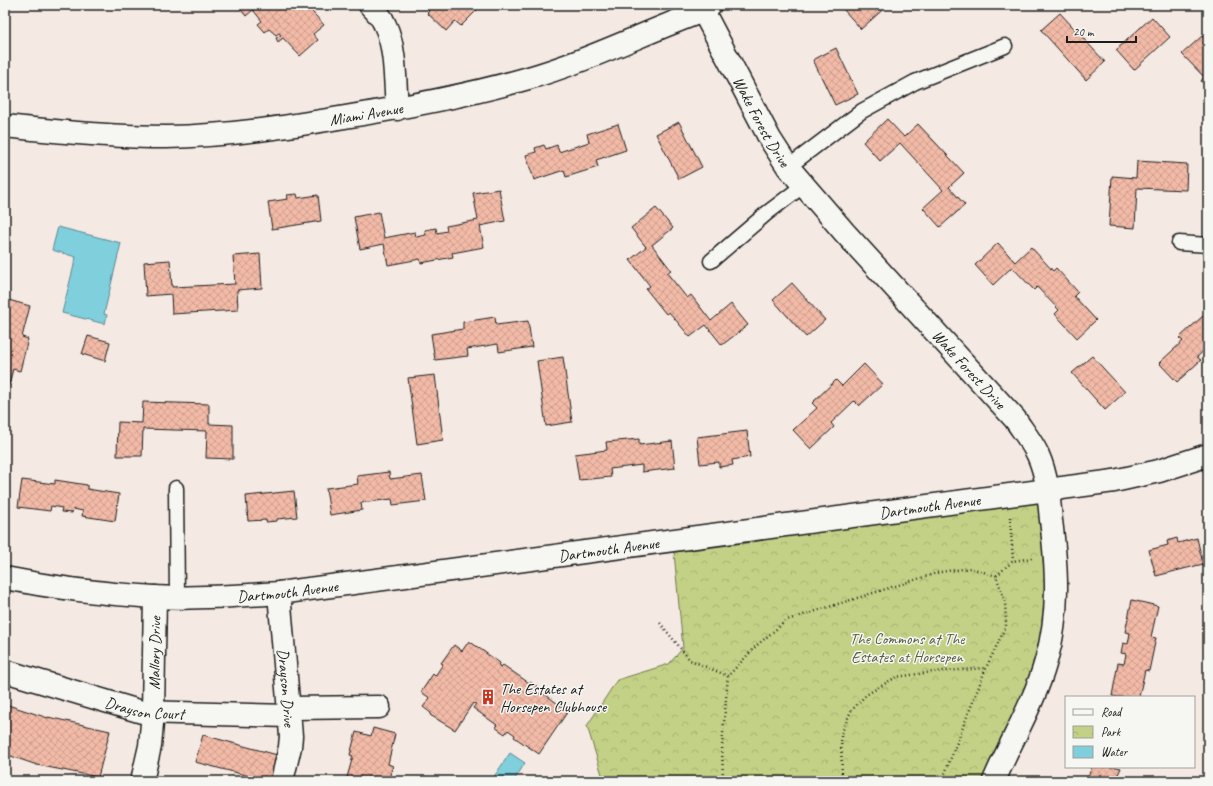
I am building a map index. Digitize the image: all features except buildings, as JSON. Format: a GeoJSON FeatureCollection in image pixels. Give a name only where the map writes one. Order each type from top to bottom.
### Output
{"type":"FeatureCollection","features":[{"type":"Feature","properties":{"kind":"street"},"geometry":{"type":"LineString","coordinates":[[370,5],[381,17],[386,26],[391,45],[397,109]]}},
{"type":"Feature","properties":{"kind":"street","name":"Miami Avenue"},"geometry":{"type":"LineString","coordinates":[[5,126],[102,135],[200,136],[255,131],[397,109],[465,95],[526,79],[567,66],[705,7]]}},
{"type":"Feature","properties":{"kind":"street","name":"Wake Forest Drive"},"geometry":{"type":"LineString","coordinates":[[705,7],[770,139],[788,167],[1015,419],[1032,443],[1038,456],[1048,490],[1056,554],[1056,613],[1046,661],[1030,706],[994,781]]}},
{"type":"Feature","properties":{"kind":"street","name":"Dartmouth Avenue"},"geometry":{"type":"LineString","coordinates":[[5,578],[53,588],[166,597],[229,596],[279,593],[1114,481],[1152,473],[1208,455]]}},
{"type":"Feature","properties":{"kind":"street","name":"Drayson Drive"},"geometry":{"type":"LineString","coordinates":[[279,593],[289,712],[290,747],[282,781]]}},
{"type":"Feature","properties":{"kind":"street","name":"Mallory Drive"},"geometry":{"type":"LineString","coordinates":[[142,781],[150,746],[166,597]]}},
{"type":"Feature","properties":{"kind":"street","name":"Drayson Court"},"geometry":{"type":"LineString","coordinates":[[5,671],[142,712],[289,712],[379,707]]}},
{"type":"Feature","properties":{"kind":"lane"},"geometry":{"type":"LineString","coordinates":[[788,167],[862,111],[915,82],[1006,46]]}},
{"type":"Feature","properties":{"kind":"lane"},"geometry":{"type":"LineString","coordinates":[[711,261],[767,213],[804,186]]}},
{"type":"Feature","properties":{"kind":"lane"},"geometry":{"type":"LineString","coordinates":[[1179,243],[1208,245]]}},
{"type":"Feature","properties":{"kind":"lane"},"geometry":{"type":"LineString","coordinates":[[166,597],[176,488]]}},
{"type":"Feature","properties":{"kind":"path"},"geometry":{"type":"LineString","coordinates":[[1008,495],[1013,561]]}},
{"type":"Feature","properties":{"kind":"path"},"geometry":{"type":"LineString","coordinates":[[996,576],[1013,561],[1056,554]]}},
{"type":"Feature","properties":{"kind":"path"},"geometry":{"type":"LineString","coordinates":[[723,781],[722,746],[728,676],[756,646],[787,620],[940,572],[971,568],[996,576]]}},
{"type":"Feature","properties":{"kind":"path"},"geometry":{"type":"LineString","coordinates":[[942,781],[986,668],[1006,626],[1005,602],[996,576]]}},
{"type":"Feature","properties":{"kind":"path"},"geometry":{"type":"LineString","coordinates":[[660,623],[690,660],[728,676]]}},
{"type":"Feature","properties":{"kind":"path"},"geometry":{"type":"LineString","coordinates":[[842,781],[841,734],[851,711],[866,695],[896,677],[933,672],[986,668]]}},
{"type":"Feature","properties":{"kind":"green space","name":"The Commons at The Estates at Horsepen"},"geometry":{"type":"Polygon","coordinates":[[[1048,493],[1053,634],[995,781],[604,781],[587,726],[617,680],[669,664],[683,648],[673,542],[1048,493]]]}},
{"type":"Feature","properties":{"kind":"water"},"geometry":{"type":"Polygon","coordinates":[[[58,227],[121,243],[104,314],[107,315],[105,324],[62,313],[76,257],[52,250],[58,227]]]}},
{"type":"Feature","properties":{"kind":"water"},"geometry":{"type":"Polygon","coordinates":[[[510,753],[525,763],[515,779],[517,781],[491,781],[510,753]]]}},
{"type":"Feature","properties":{"kind":"place","name":"The Estates at Horsepen Clubhouse"},"geometry":{"type":"Point","coordinates":[488,697]}}]}
